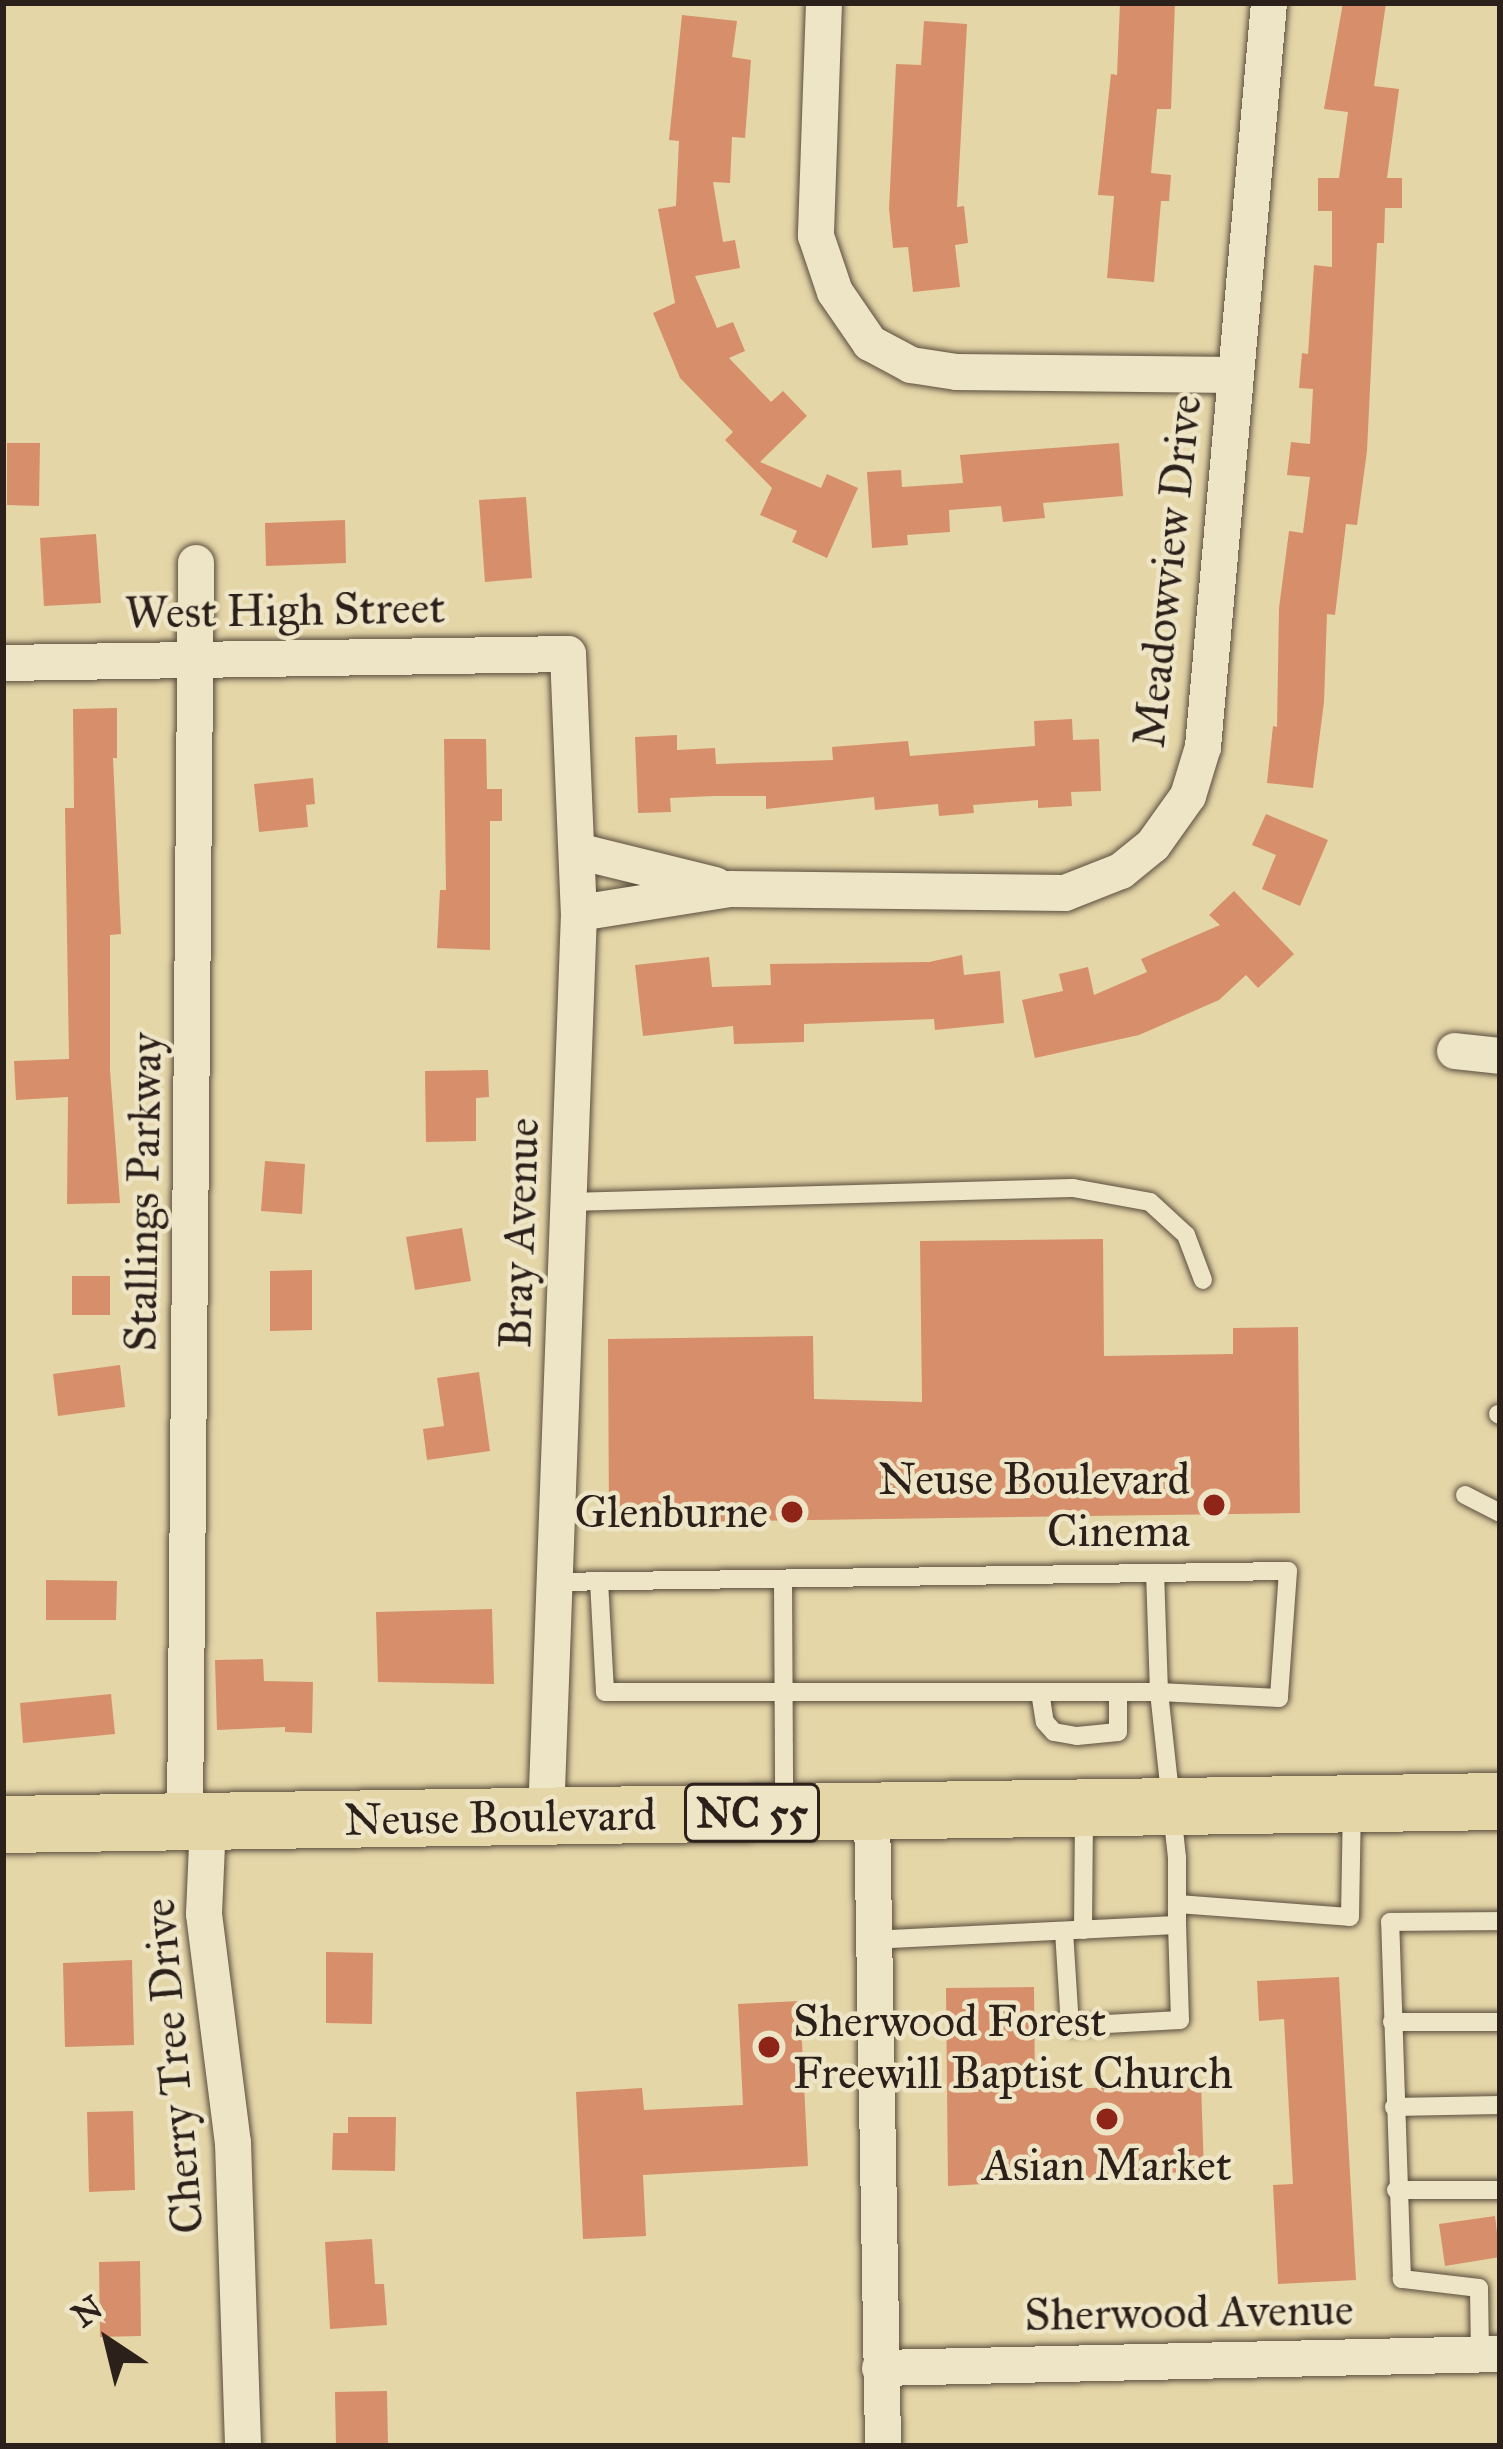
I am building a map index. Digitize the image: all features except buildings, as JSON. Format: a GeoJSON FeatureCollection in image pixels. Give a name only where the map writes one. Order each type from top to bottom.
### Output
{"type":"FeatureCollection","features":[{"type":"Feature","properties":{"kind":"main road","name":"Neuse Boulevard"},"geometry":{"type":"LineString","coordinates":[[3,1824],[1500,1801]]}},
{"type":"Feature","properties":{"kind":"street"},"geometry":{"type":"LineString","coordinates":[[824,3],[817,236],[835,292],[870,343],[910,365],[956,372],[1236,375]]}},
{"type":"Feature","properties":{"kind":"street","name":"Meadowview Drive"},"geometry":{"type":"LineString","coordinates":[[579,914],[730,889],[1065,893],[1120,871],[1153,845],[1188,796],[1203,747],[1269,3]]}},
{"type":"Feature","properties":{"kind":"street","name":"Stallings Parkway"},"geometry":{"type":"LineString","coordinates":[[196,563],[197,1822]]}},
{"type":"Feature","properties":{"kind":"street","name":"West High Street"},"geometry":{"type":"LineString","coordinates":[[3,663],[568,653]]}},
{"type":"Feature","properties":{"kind":"street","name":"Bray Avenue"},"geometry":{"type":"LineString","coordinates":[[545,1816],[579,914],[568,653]]}},
{"type":"Feature","properties":{"kind":"street","name":"Meadowview Drive"},"geometry":{"type":"LineString","coordinates":[[578,851],[730,889]]}},
{"type":"Feature","properties":{"kind":"street"},"geometry":{"type":"LineString","coordinates":[[1455,1052],[1500,1056]]}},
{"type":"Feature","properties":{"kind":"street"},"geometry":{"type":"LineString","coordinates":[[872,1813],[883,2446]]}},
{"type":"Feature","properties":{"kind":"street","name":"Cherry Tree Drive"},"geometry":{"type":"LineString","coordinates":[[197,1822],[232,2143],[243,2446]]}},
{"type":"Feature","properties":{"kind":"street","name":"Sherwood Avenue"},"geometry":{"type":"LineString","coordinates":[[880,2368],[1490,2354]]}},
{"type":"Feature","properties":{"kind":"lane"},"geometry":{"type":"LineString","coordinates":[[568,1202],[1073,1188],[1150,1202],[1186,1235],[1203,1280]]}},
{"type":"Feature","properties":{"kind":"lane"},"geometry":{"type":"LineString","coordinates":[[1465,1495],[1500,1514]]}},
{"type":"Feature","properties":{"kind":"lane"},"geometry":{"type":"LineString","coordinates":[[554,1582],[598,1581],[1155,1574],[1288,1571],[1280,1698],[1159,1692],[605,1692],[598,1581]]}},
{"type":"Feature","properties":{"kind":"lane"},"geometry":{"type":"LineString","coordinates":[[1084,1808],[1070,2026],[1180,2020],[1155,1574]]}},
{"type":"Feature","properties":{"kind":"lane"},"geometry":{"type":"LineString","coordinates":[[783,1579],[784,1813]]}},
{"type":"Feature","properties":{"kind":"lane"},"geometry":{"type":"LineString","coordinates":[[1040,1692],[1045,1722],[1054,1732],[1077,1736],[1118,1732],[1118,1692]]}},
{"type":"Feature","properties":{"kind":"lane"},"geometry":{"type":"LineString","coordinates":[[1350,1917],[1352,1803]]}},
{"type":"Feature","properties":{"kind":"lane"},"geometry":{"type":"LineString","coordinates":[[1177,1904],[1390,1922],[1500,1921]]}},
{"type":"Feature","properties":{"kind":"lane"},"geometry":{"type":"LineString","coordinates":[[1390,1922],[1402,2279],[1500,2288]]}},
{"type":"Feature","properties":{"kind":"lane"},"geometry":{"type":"LineString","coordinates":[[874,1940],[1177,1925]]}},
{"type":"Feature","properties":{"kind":"lane"},"geometry":{"type":"LineString","coordinates":[[1392,2022],[1500,2022]]}},
{"type":"Feature","properties":{"kind":"lane"},"geometry":{"type":"LineString","coordinates":[[1394,2107],[1500,2105]]}},
{"type":"Feature","properties":{"kind":"lane"},"geometry":{"type":"LineString","coordinates":[[1396,2190],[1500,2190]]}},
{"type":"Feature","properties":{"kind":"lane"},"geometry":{"type":"LineString","coordinates":[[1479,2288],[1490,2354]]}},
{"type":"Feature","properties":{"kind":"place","name":"Neuse Boulevard Cinema"},"geometry":{"type":"Point","coordinates":[1214,1505]}},
{"type":"Feature","properties":{"kind":"place","name":"Glenburne"},"geometry":{"type":"Point","coordinates":[792,1512]}},
{"type":"Feature","properties":{"kind":"place","name":"Sherwood Forest Freewill Baptist Church"},"geometry":{"type":"Point","coordinates":[769,2047]}},
{"type":"Feature","properties":{"kind":"place","name":"Asian Market"},"geometry":{"type":"Point","coordinates":[1107,2119]}}]}
